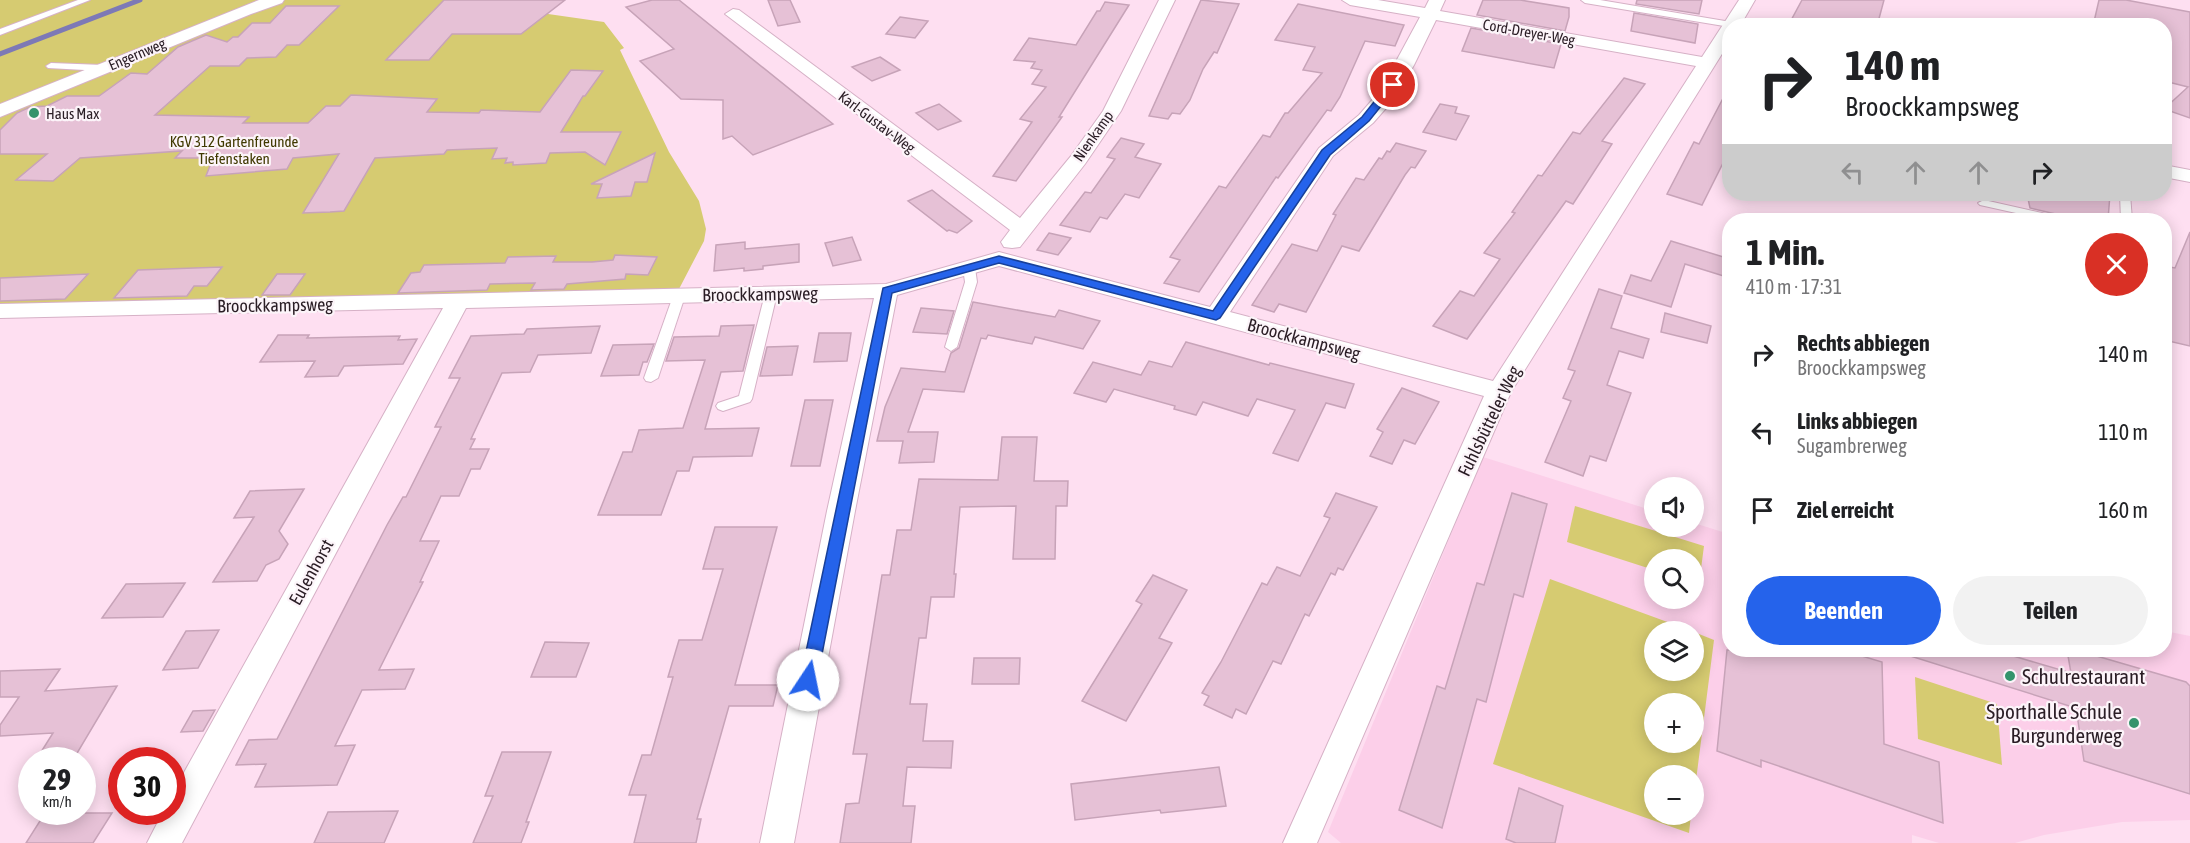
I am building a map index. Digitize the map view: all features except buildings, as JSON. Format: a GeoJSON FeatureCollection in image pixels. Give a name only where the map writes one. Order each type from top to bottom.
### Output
{"type":"FeatureCollection","features":[{"type":"Feature","properties":{"kind":"street","name":"Engernweg"},"geometry":{"type":"LineString","coordinates":[[0,111],[245,10],[276,0]]}},
{"type":"Feature","properties":{"kind":"street","name":"Nienkamp"},"geometry":{"type":"LineString","coordinates":[[999,259],[1078,160],[1112,111],[1167,0]]}},
{"type":"Feature","properties":{"kind":"street","name":"Cord-Dreyer-Weg"},"geometry":{"type":"LineString","coordinates":[[1350,0],[1434,7],[1716,60]]}},
{"type":"Feature","properties":{"kind":"street","name":"Fuhlsbütteler Weg"},"geometry":{"type":"LineString","coordinates":[[1735,18],[1747,0]]}},
{"type":"Feature","properties":{"kind":"street"},"geometry":{"type":"LineString","coordinates":[[1216,316],[1326,152],[1366,119],[1388,94],[1434,7]]}},
{"type":"Feature","properties":{"kind":"street","name":"Karl-Gustav-Weg"},"geometry":{"type":"LineString","coordinates":[[733,14],[1022,229]]}},
{"type":"Feature","properties":{"kind":"street","name":"Fuhlsbütteler Weg"},"geometry":{"type":"LineString","coordinates":[[1300,843],[1499,391],[1716,60],[1722,45]]}},
{"type":"Feature","properties":{"kind":"street"},"geometry":{"type":"LineString","coordinates":[[2172,173],[2190,176]]}},
{"type":"Feature","properties":{"kind":"street","name":"Broockkampsweg"},"geometry":{"type":"LineString","coordinates":[[0,311],[887,291],[999,259],[1499,391]]}},
{"type":"Feature","properties":{"kind":"street"},"geometry":{"type":"LineString","coordinates":[[777,843],[841,511],[887,291]]}},
{"type":"Feature","properties":{"kind":"street","name":"Eulenhorst"},"geometry":{"type":"LineString","coordinates":[[164,843],[458,302]]}},
{"type":"Feature","properties":{"kind":"lane"},"geometry":{"type":"LineString","coordinates":[[0,32],[87,0]]}},
{"type":"Feature","properties":{"kind":"lane"},"geometry":{"type":"LineString","coordinates":[[1585,0],[1722,25]]}},
{"type":"Feature","properties":{"kind":"lane"},"geometry":{"type":"LineString","coordinates":[[51,66],[103,68]]}},
{"type":"Feature","properties":{"kind":"lane"},"geometry":{"type":"LineString","coordinates":[[1984,203],[2029,213]]}},
{"type":"Feature","properties":{"kind":"lane"},"geometry":{"type":"LineString","coordinates":[[951,347],[971,282],[969,268]]}},
{"type":"Feature","properties":{"kind":"lane"},"geometry":{"type":"LineString","coordinates":[[723,406],[745,399],[771,294]]}},
{"type":"Feature","properties":{"kind":"lane"},"geometry":{"type":"LineString","coordinates":[[651,378],[679,296]]}},
{"type":"Feature","properties":{"kind":"shaded area"},"geometry":{"type":"Polygon","coordinates":[[[1483,457],[1644,508],[1644,537],[1704,537],[1704,526],[1722,532],[1722,657],[2172,657],[2172,632],[2190,636],[2190,820],[2122,822],[2044,835],[2015,843],[1939,843],[1912,835],[1912,843],[1341,843],[1328,832],[1483,457]]]}},
{"type":"Feature","properties":{"kind":"green space","name":"KGV 312 Gartenfreunde Tiefenstaken"},"geometry":{"type":"Polygon","coordinates":[[[0,0],[475,0],[500,7],[604,22],[624,48],[620,50],[669,152],[699,201],[706,229],[704,241],[679,289],[0,304],[0,0]]]}},
{"type":"Feature","properties":{"kind":"green space"},"geometry":{"type":"Polygon","coordinates":[[[1575,506],[1644,527],[1644,537],[1675,537],[1704,546],[1704,549],[1644,549],[1644,567],[1567,542],[1575,506]]]}},
{"type":"Feature","properties":{"kind":"green space"},"geometry":{"type":"Polygon","coordinates":[[[1550,579],[1665,621],[1644,621],[1644,681],[1704,681],[1704,636],[1714,640],[1704,718],[1704,693],[1644,693],[1644,753],[1700,753],[1698,765],[1644,765],[1644,817],[1493,764],[1550,579]]]}},
{"type":"Feature","properties":{"kind":"green space"},"geometry":{"type":"Polygon","coordinates":[[[1915,677],[1997,704],[2002,765],[1918,739],[1915,677]]]}},
{"type":"Feature","properties":{"kind":"green space"},"geometry":{"type":"Polygon","coordinates":[[[1666,825],[1690,825],[1689,833],[1666,825]]]}},
{"type":"Feature","properties":{"kind":"waterway"},"geometry":{"type":"LineString","coordinates":[[0,54],[140,0]]}},
{"type":"Feature","properties":{"kind":"place","name":"Haus Max"},"geometry":{"type":"Point","coordinates":[34,113]}},
{"type":"Feature","properties":{"kind":"place","name":"Schulrestaurant"},"geometry":{"type":"Point","coordinates":[2010,676]}},
{"type":"Feature","properties":{"kind":"place","name":"Sporthalle Schule Burgunderweg"},"geometry":{"type":"Point","coordinates":[2134,723]}},
{"type":"Feature","properties":{"kind":"route"},"geometry":{"type":"LineString","coordinates":[[808,680],[887,291],[999,259],[1216,316],[1326,152],[1366,119],[1393,85]]}}]}
